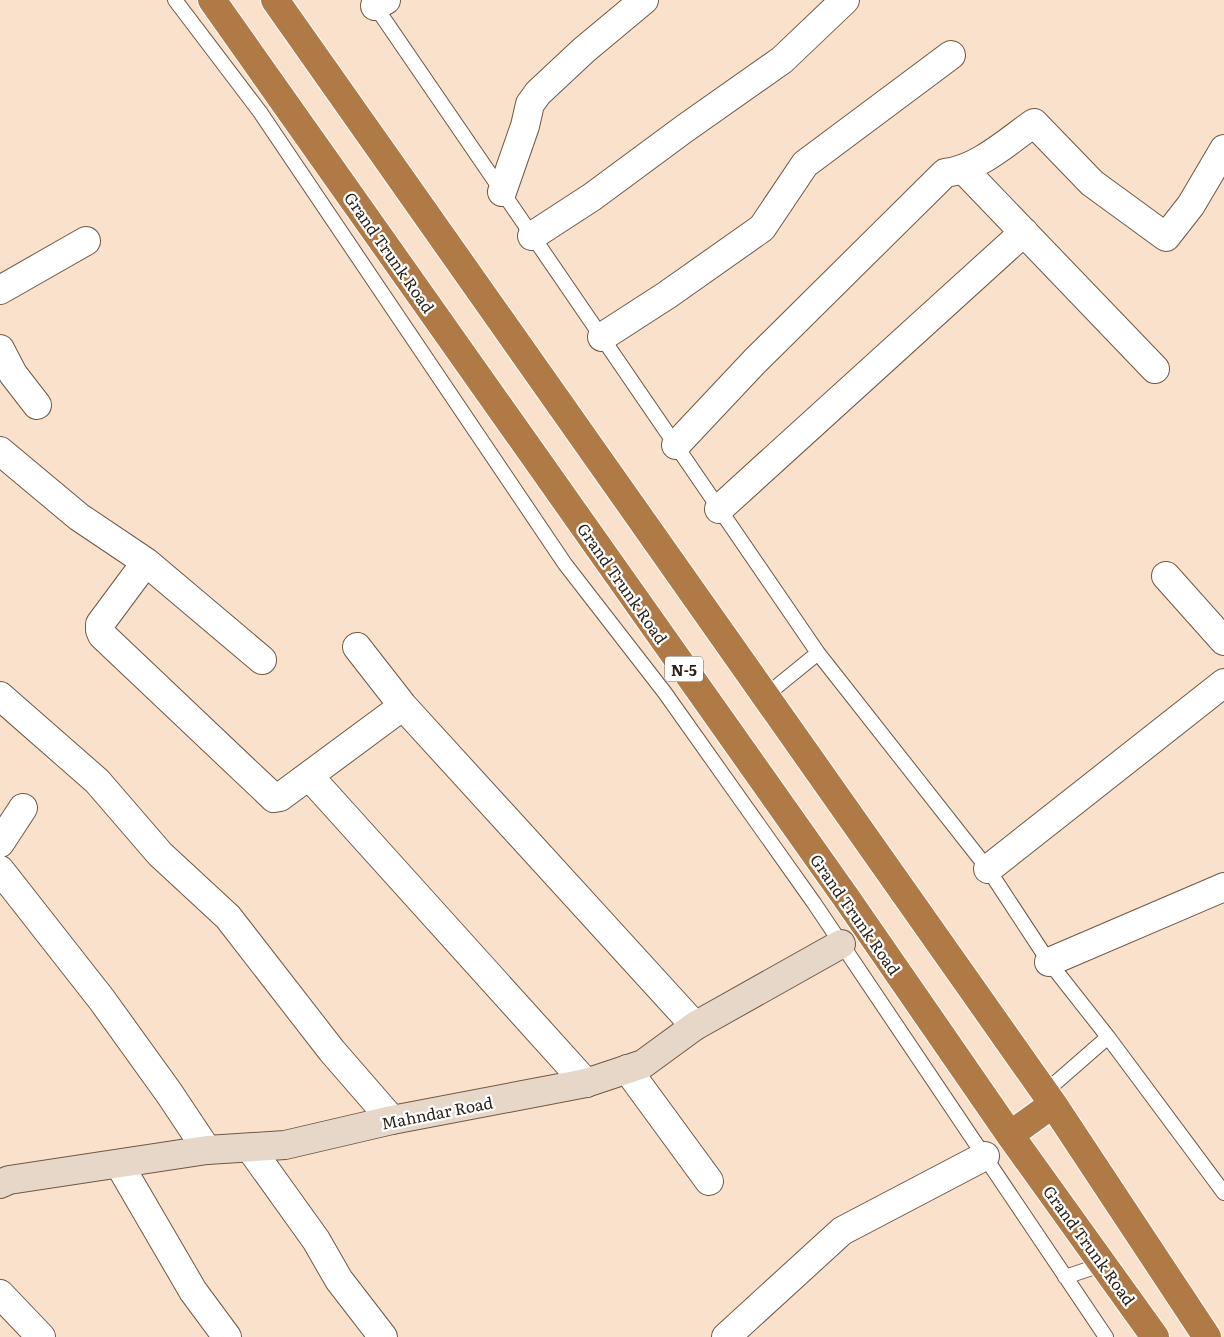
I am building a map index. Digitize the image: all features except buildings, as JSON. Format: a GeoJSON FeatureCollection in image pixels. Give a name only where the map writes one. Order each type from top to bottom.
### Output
{"type":"FeatureCollection","features":[{"type":"Feature","properties":{"kind":"highway","name":"Grand Trunk Road"},"geometry":{"type":"LineString","coordinates":[[212,0],[847,899],[1010,1136],[1156,1337]]}},
{"type":"Feature","properties":{"kind":"highway"},"geometry":{"type":"LineString","coordinates":[[275,0],[1049,1098],[1207,1337]]}},
{"type":"Feature","properties":{"kind":"highway"},"geometry":{"type":"LineString","coordinates":[[1010,1136],[1049,1098]]}},
{"type":"Feature","properties":{"kind":"street"},"geometry":{"type":"LineString","coordinates":[[502,192],[526,126],[530,104],[538,93],[584,50],[644,0]]}},
{"type":"Feature","properties":{"kind":"street"},"geometry":{"type":"LineString","coordinates":[[532,236],[592,197],[782,60],[845,0]]}},
{"type":"Feature","properties":{"kind":"street"},"geometry":{"type":"LineString","coordinates":[[602,337],[667,295],[762,228],[805,164],[951,55]]}},
{"type":"Feature","properties":{"kind":"street"},"geometry":{"type":"LineString","coordinates":[[676,445],[755,361],[945,173],[959,171],[978,162],[1034,123],[1092,183],[1166,237],[1191,205],[1224,149]]}},
{"type":"Feature","properties":{"kind":"street"},"geometry":{"type":"LineString","coordinates":[[964,169],[1156,369]]}},
{"type":"Feature","properties":{"kind":"street"},"geometry":{"type":"LineString","coordinates":[[719,509],[1024,232]]}},
{"type":"Feature","properties":{"kind":"street"},"geometry":{"type":"LineString","coordinates":[[0,290],[86,241]]}},
{"type":"Feature","properties":{"kind":"street"},"geometry":{"type":"LineString","coordinates":[[0,349],[13,374],[38,405]]}},
{"type":"Feature","properties":{"kind":"street"},"geometry":{"type":"LineString","coordinates":[[0,451],[79,517],[146,562],[262,660]]}},
{"type":"Feature","properties":{"kind":"street"},"geometry":{"type":"LineString","coordinates":[[146,562],[100,624],[102,635],[274,798],[280,797],[403,706]]}},
{"type":"Feature","properties":{"kind":"street"},"geometry":{"type":"LineString","coordinates":[[1166,576],[1224,642]]}},
{"type":"Feature","properties":{"kind":"street"},"geometry":{"type":"LineString","coordinates":[[357,647],[403,706],[695,1026]]}},
{"type":"Feature","properties":{"kind":"street"},"geometry":{"type":"LineString","coordinates":[[988,869],[1224,683]]}},
{"type":"Feature","properties":{"kind":"street"},"geometry":{"type":"LineString","coordinates":[[0,696],[97,781],[160,854],[228,917],[332,1051],[392,1120]]}},
{"type":"Feature","properties":{"kind":"street"},"geometry":{"type":"LineString","coordinates":[[309,776],[586,1083]]}},
{"type":"Feature","properties":{"kind":"street"},"geometry":{"type":"LineString","coordinates":[[0,870],[102,1000],[169,1093],[207,1150]]}},
{"type":"Feature","properties":{"kind":"street"},"geometry":{"type":"LineString","coordinates":[[1049,962],[1224,887]]}},
{"type":"Feature","properties":{"kind":"street","name":"Mahndar Road"},"geometry":{"type":"LineString","coordinates":[[0,1184],[9,1180],[207,1150],[285,1145],[392,1120],[586,1083],[643,1064],[695,1026],[841,944]]}},
{"type":"Feature","properties":{"kind":"street"},"geometry":{"type":"LineString","coordinates":[[627,1069],[709,1181]]}},
{"type":"Feature","properties":{"kind":"street"},"geometry":{"type":"LineString","coordinates":[[250,1148],[316,1240],[339,1280],[383,1337]]}},
{"type":"Feature","properties":{"kind":"street"},"geometry":{"type":"LineString","coordinates":[[726,1337],[842,1231],[985,1156]]}},
{"type":"Feature","properties":{"kind":"street"},"geometry":{"type":"LineString","coordinates":[[119,1164],[193,1291],[227,1337]]}},
{"type":"Feature","properties":{"kind":"street"},"geometry":{"type":"LineString","coordinates":[[0,1294],[41,1337]]}},
{"type":"Feature","properties":{"kind":"lane"},"geometry":{"type":"LineString","coordinates":[[175,0],[260,112],[565,564],[665,693],[814,903],[1106,1337]]}},
{"type":"Feature","properties":{"kind":"lane"},"geometry":{"type":"LineString","coordinates":[[378,2],[502,192],[818,653],[988,869],[1049,962],[1108,1037],[1224,1193]]}},
{"type":"Feature","properties":{"kind":"lane"},"geometry":{"type":"LineString","coordinates":[[765,696],[818,653]]}},
{"type":"Feature","properties":{"kind":"lane"},"geometry":{"type":"LineString","coordinates":[[1049,1098],[1108,1037]]}},
{"type":"Feature","properties":{"kind":"lane"},"geometry":{"type":"LineString","coordinates":[[1065,1276],[1104,1264]]}}]}
